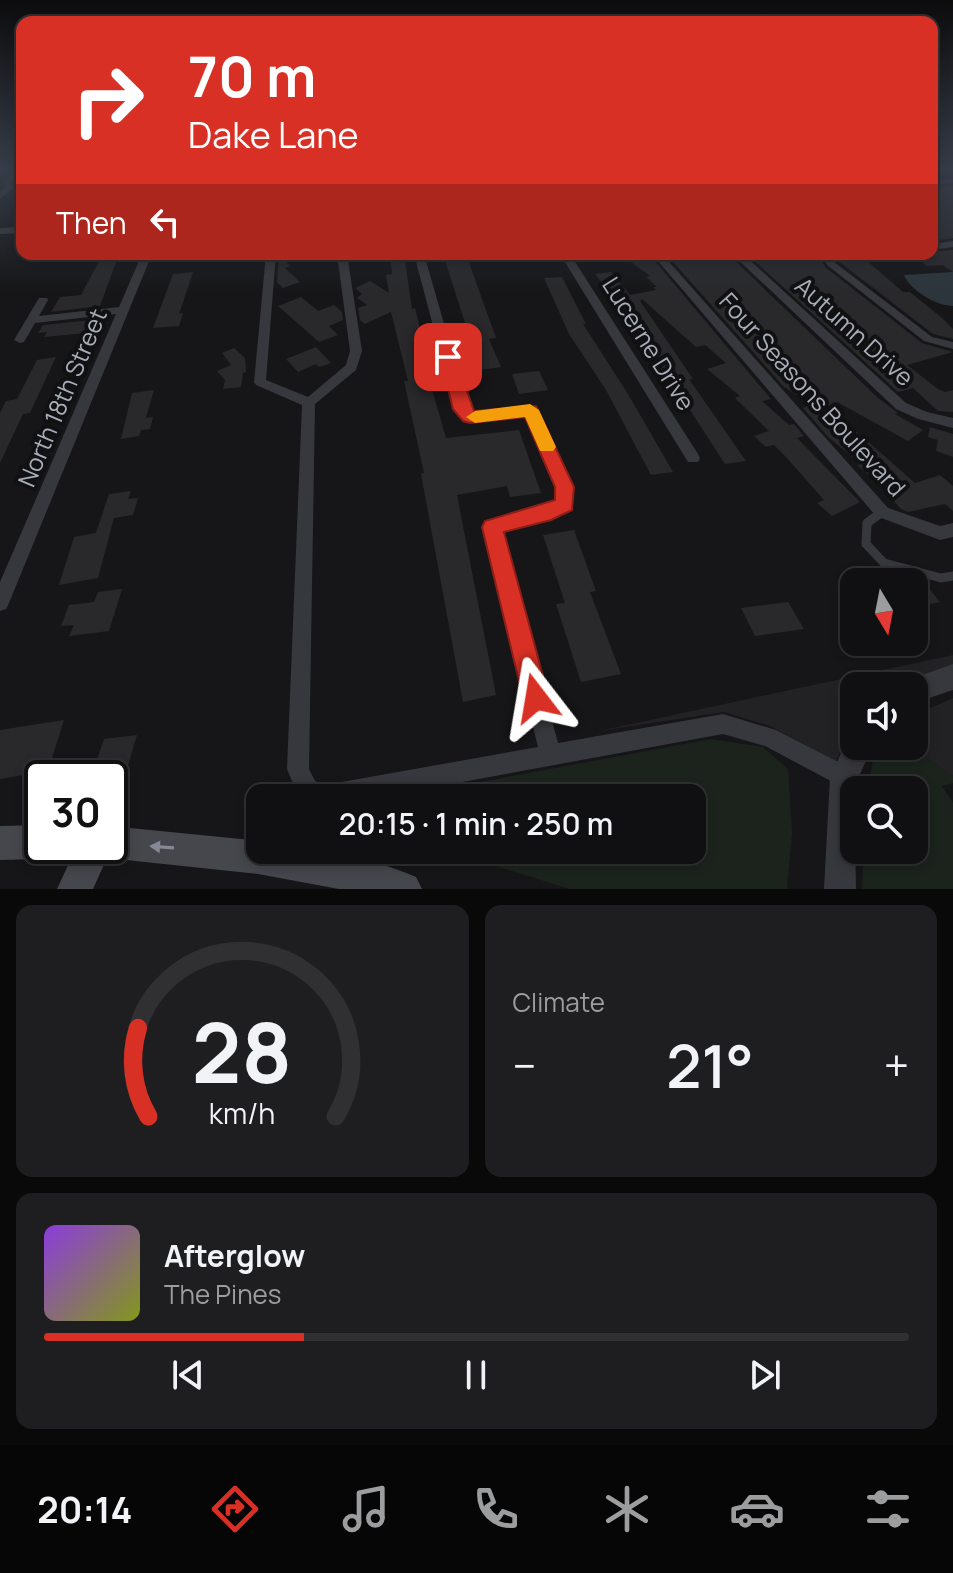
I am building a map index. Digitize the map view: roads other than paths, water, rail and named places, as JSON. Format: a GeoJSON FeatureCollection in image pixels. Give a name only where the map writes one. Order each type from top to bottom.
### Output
{"type":"FeatureCollection","features":[{"type":"Feature","properties":{"kind":"main road"},"geometry":{"type":"LineString","coordinates":[[0,843],[24,842]]}},
{"type":"Feature","properties":{"kind":"main road"},"geometry":{"type":"LineString","coordinates":[[128,844],[214,851],[372,873],[404,889]]}},
{"type":"Feature","properties":{"kind":"main road"},"geometry":{"type":"LineString","coordinates":[[75,889],[87,864]]}},
{"type":"Feature","properties":{"kind":"street","name":"North 18th Street"},"geometry":{"type":"LineString","coordinates":[[0,603],[145,260]]}},
{"type":"Feature","properties":{"kind":"street"},"geometry":{"type":"LineString","coordinates":[[270,260],[260,382],[309,403]]}},
{"type":"Feature","properties":{"kind":"street"},"geometry":{"type":"LineString","coordinates":[[304,784],[298,769],[309,403],[352,367],[356,351],[343,260]]}},
{"type":"Feature","properties":{"kind":"street"},"geometry":{"type":"LineString","coordinates":[[421,260],[462,409],[470,417],[530,410],[565,487],[565,505],[551,512],[492,527],[551,755]]}},
{"type":"Feature","properties":{"kind":"street","name":"Lucerne Drive"},"geometry":{"type":"LineString","coordinates":[[569,260],[693,458]]}},
{"type":"Feature","properties":{"kind":"street","name":"Four Seasons Boulevard"},"geometry":{"type":"LineString","coordinates":[[662,260],[882,512],[940,533],[953,530]]}},
{"type":"Feature","properties":{"kind":"street","name":"Autumn Drive"},"geometry":{"type":"LineString","coordinates":[[743,260],[901,406],[923,416],[953,423]]}},
{"type":"Feature","properties":{"kind":"street"},"geometry":{"type":"LineString","coordinates":[[829,260],[928,339],[953,346]]}},
{"type":"Feature","properties":{"kind":"street"},"geometry":{"type":"LineString","coordinates":[[20,340],[43,300]]}},
{"type":"Feature","properties":{"kind":"street"},"geometry":{"type":"LineString","coordinates":[[33,320],[124,310]]}},
{"type":"Feature","properties":{"kind":"street"},"geometry":{"type":"LineString","coordinates":[[928,685],[953,677]]}},
{"type":"Feature","properties":{"kind":"street"},"geometry":{"type":"LineString","coordinates":[[423,784],[551,755],[723,724],[769,737],[842,776]]}},
{"type":"Feature","properties":{"kind":"street"},"geometry":{"type":"LineString","coordinates":[[840,889],[841,864]]}},
{"type":"Feature","properties":{"kind":"lane"},"geometry":{"type":"LineString","coordinates":[[882,512],[867,523],[866,544],[884,563],[941,578],[953,576]]}}]}
